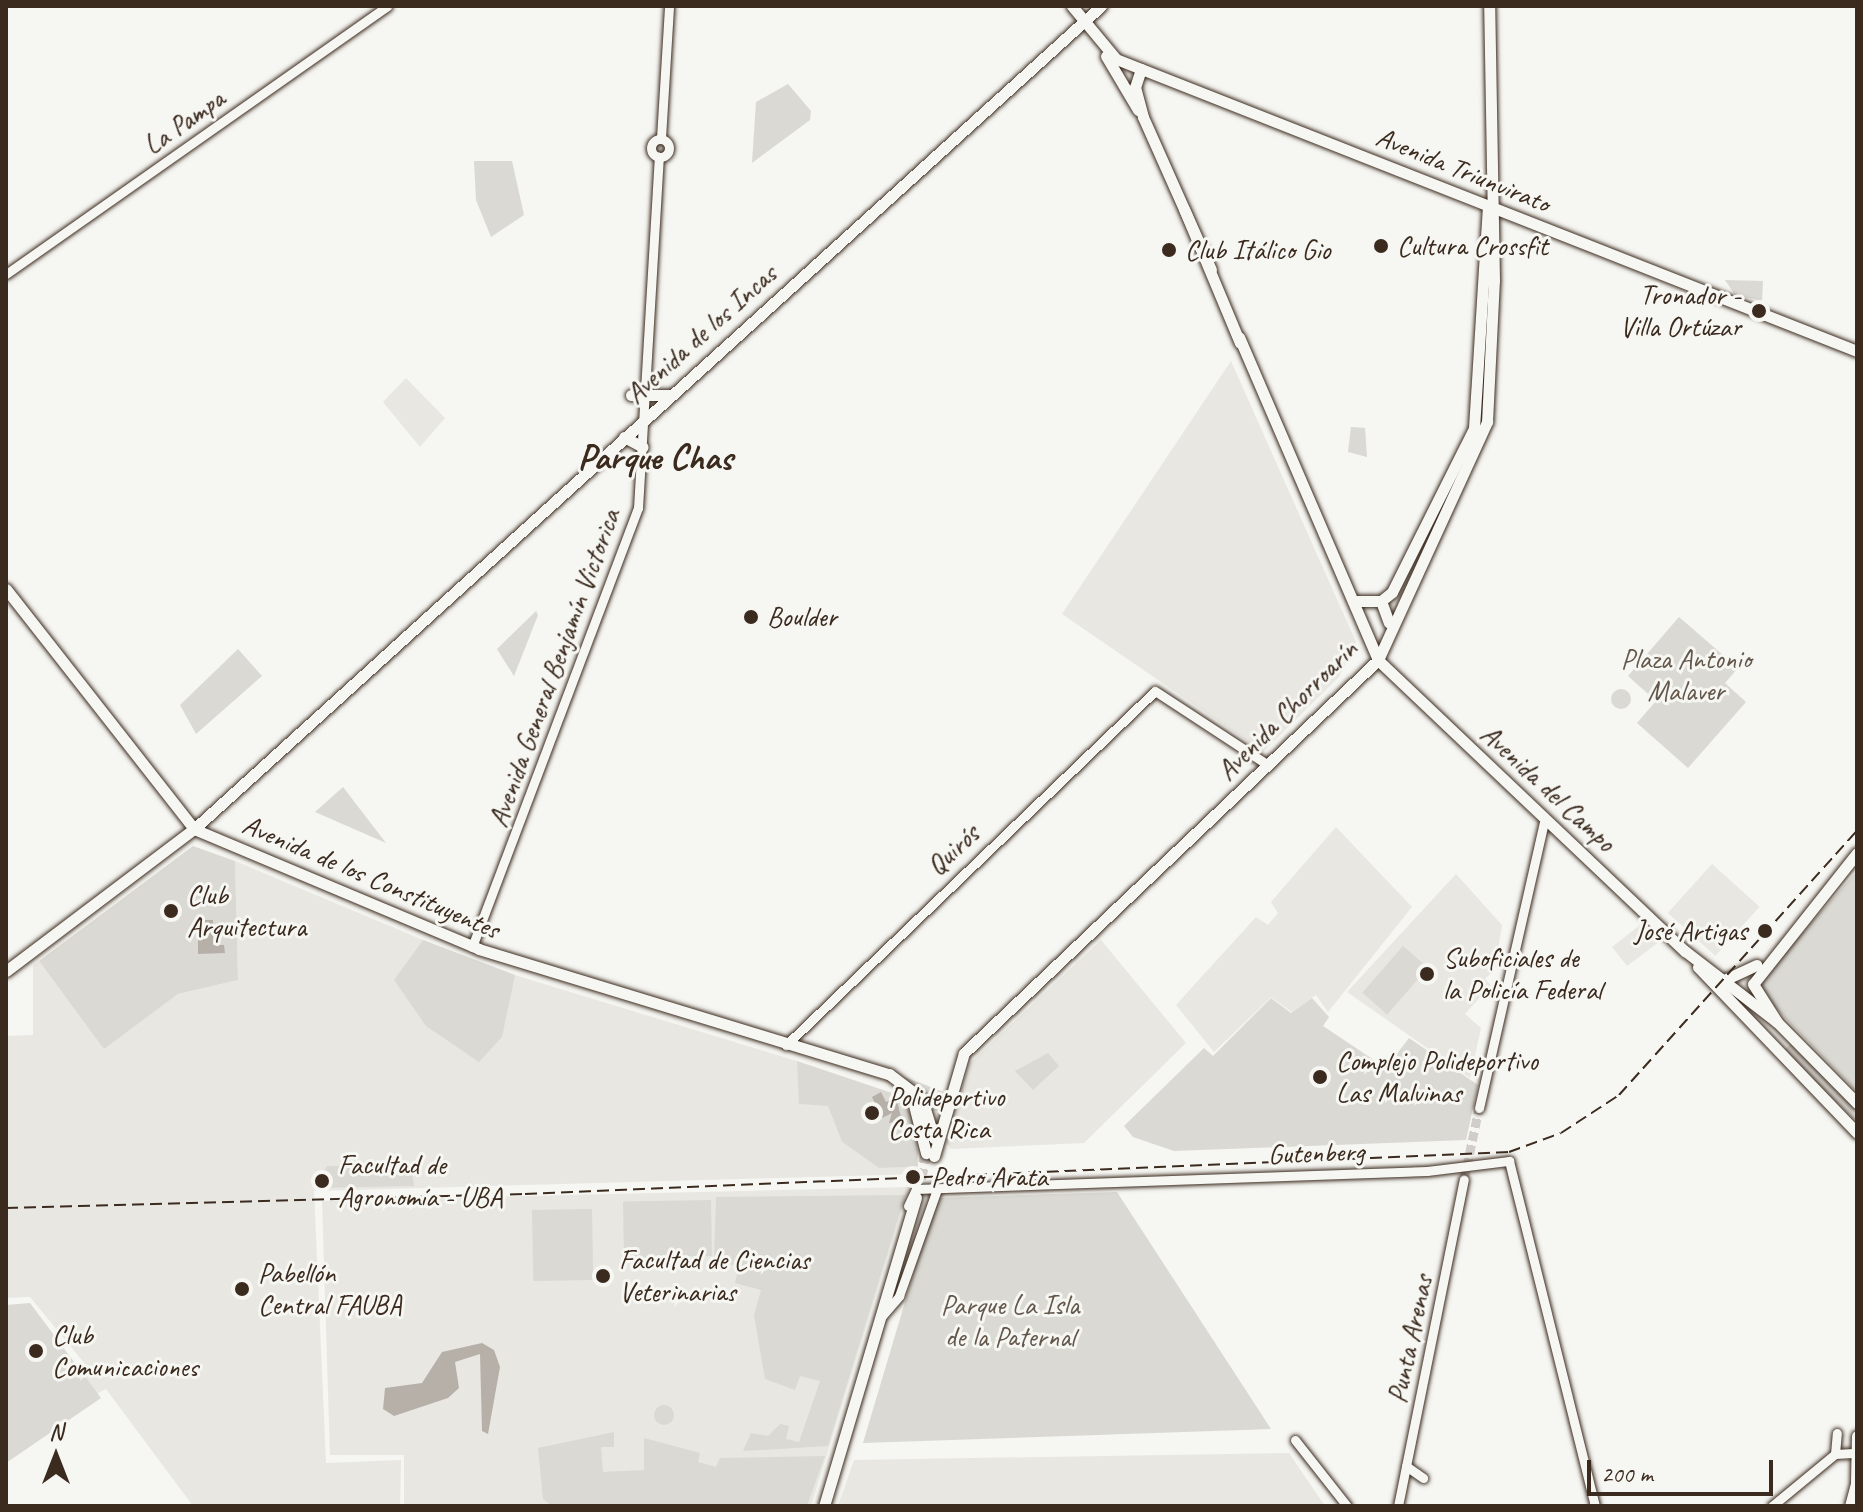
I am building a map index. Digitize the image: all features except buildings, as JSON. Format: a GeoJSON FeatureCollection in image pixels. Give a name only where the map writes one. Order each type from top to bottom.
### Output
{"type":"FeatureCollection","features":[{"type":"Feature","properties":{"kind":"main road","name":"Avenida Triunvirato"},"geometry":{"type":"LineString","coordinates":[[1072,6],[1103,50],[1141,69],[1857,351]]}},
{"type":"Feature","properties":{"kind":"main road","name":"Avenida de los Incas"},"geometry":{"type":"LineString","coordinates":[[6,971],[194,829],[1101,6]]}},
{"type":"Feature","properties":{"kind":"main road","name":"Avenida Chorroarín"},"geometry":{"type":"LineString","coordinates":[[931,1153],[964,1053],[1378,660],[1389,624],[1423,543],[1452,486],[1477,417],[1488,206],[1489,6]]}},
{"type":"Feature","properties":{"kind":"main road"},"geometry":{"type":"LineString","coordinates":[[1103,50],[1143,117],[1378,660]]}},
{"type":"Feature","properties":{"kind":"main road"},"geometry":{"type":"LineString","coordinates":[[1141,69],[1135,87],[1143,117]]}},
{"type":"Feature","properties":{"kind":"main road"},"geometry":{"type":"LineString","coordinates":[[631,395],[669,395]]}},
{"type":"Feature","properties":{"kind":"main road"},"geometry":{"type":"LineString","coordinates":[[624,437],[643,447]]}},
{"type":"Feature","properties":{"kind":"main road","name":"Avenida Chorroarín"},"geometry":{"type":"LineString","coordinates":[[1381,601],[1423,543]]}},
{"type":"Feature","properties":{"kind":"main road","name":"Avenida de los Constituyentes"},"geometry":{"type":"LineString","coordinates":[[6,589],[194,829],[472,947],[821,1056],[908,1092],[923,1118],[931,1153]]}},
{"type":"Feature","properties":{"kind":"main road"},"geometry":{"type":"LineString","coordinates":[[1353,601],[1381,601],[1389,624]]}},
{"type":"Feature","properties":{"kind":"main road","name":"Avenida del Campo"},"geometry":{"type":"LineString","coordinates":[[1378,660],[1685,951],[1857,1133]]}},
{"type":"Feature","properties":{"kind":"main road"},"geometry":{"type":"LineString","coordinates":[[1741,1012],[1741,996],[1752,976],[1857,853]]}},
{"type":"Feature","properties":{"kind":"main road","name":"Avenida del Campo"},"geometry":{"type":"LineString","coordinates":[[1685,951],[1777,1022]]}},
{"type":"Feature","properties":{"kind":"main road"},"geometry":{"type":"LineString","coordinates":[[1722,981],[1752,976]]}},
{"type":"Feature","properties":{"kind":"main road","name":"Avenida del Campo"},"geometry":{"type":"LineString","coordinates":[[1752,976],[1756,997],[1857,1103]]}},
{"type":"Feature","properties":{"kind":"main road"},"geometry":{"type":"LineString","coordinates":[[1779,1053],[1782,1041],[1794,1039]]}},
{"type":"Feature","properties":{"kind":"main road"},"geometry":{"type":"LineString","coordinates":[[824,1506],[881,1317],[924,1193]]}},
{"type":"Feature","properties":{"kind":"main road"},"geometry":{"type":"LineString","coordinates":[[1850,1506],[1856,1481],[1857,1437]]}},
{"type":"Feature","properties":{"kind":"street","name":"La Pampa"},"geometry":{"type":"LineString","coordinates":[[6,274],[387,6]]}},
{"type":"Feature","properties":{"kind":"street","name":"Avenida General Benjamín Victorica"},"geometry":{"type":"LineString","coordinates":[[472,947],[636,515],[643,447],[659,157],[669,148],[661,138],[669,6]]}},
{"type":"Feature","properties":{"kind":"street","name":"Quirós"},"geometry":{"type":"LineString","coordinates":[[786,1045],[1155,691],[1268,765]]}},
{"type":"Feature","properties":{"kind":"street"},"geometry":{"type":"LineString","coordinates":[[1479,1108],[1545,818]]}},
{"type":"Feature","properties":{"kind":"street","name":"Gutenberg"},"geometry":{"type":"LineString","coordinates":[[924,1193],[1509,1161],[1595,1506]]}},
{"type":"Feature","properties":{"kind":"street","name":"Punta Arenas"},"geometry":{"type":"LineString","coordinates":[[1398,1502],[1464,1180]]}},
{"type":"Feature","properties":{"kind":"street"},"geometry":{"type":"LineString","coordinates":[[1835,1454],[1837,1433]]}},
{"type":"Feature","properties":{"kind":"street"},"geometry":{"type":"LineString","coordinates":[[1295,1440],[1337,1501],[1347,1506]]}},
{"type":"Feature","properties":{"kind":"street"},"geometry":{"type":"LineString","coordinates":[[1772,1506],[1835,1454],[1855,1453]]}},
{"type":"Feature","properties":{"kind":"street"},"geometry":{"type":"LineString","coordinates":[[1406,1466],[1423,1478]]}},
{"type":"Feature","properties":{"kind":"street"},"geometry":{"type":"LineString","coordinates":[[1389,1506],[1398,1502]]}},
{"type":"Feature","properties":{"kind":"shaded area"},"geometry":{"type":"Polygon","coordinates":[[[1231,361],[1356,642],[1339,677],[1263,752],[1062,614],[1231,361]]]}},
{"type":"Feature","properties":{"kind":"shaded area"},"geometry":{"type":"Polygon","coordinates":[[[406,378],[445,418],[420,447],[383,402],[406,378]]]}},
{"type":"Feature","properties":{"kind":"shaded area"},"geometry":{"type":"Polygon","coordinates":[[[1336,827],[1412,907],[1328,1012],[1316,995],[1292,1012],[1271,997],[1214,1052],[1176,1005],[1256,917],[1268,925],[1278,913],[1271,902],[1336,827]]]}},
{"type":"Feature","properties":{"kind":"shaded area","name":"Facultad de Agronomía - UBA"},"geometry":{"type":"Polygon","coordinates":[[[235,861],[485,966],[797,1061],[800,1104],[828,1105],[842,1142],[879,1168],[918,1167],[918,1174],[314,1191],[326,1463],[401,1460],[400,1506],[193,1506],[106,1389],[74,1405],[59,1381],[85,1364],[30,1297],[6,1298],[6,1036],[33,1035],[33,965],[39,961],[104,1048],[178,994],[238,980],[235,861]]]}},
{"type":"Feature","properties":{"kind":"shaded area"},"geometry":{"type":"Polygon","coordinates":[[[1712,864],[1760,907],[1715,956],[1668,913],[1712,864]]]}},
{"type":"Feature","properties":{"kind":"shaded area","name":"Suboficiales de la Policía Federal"},"geometry":{"type":"Polygon","coordinates":[[[1456,874],[1502,925],[1495,969],[1485,979],[1491,985],[1465,1014],[1481,1028],[1470,1078],[1347,992],[1456,874]]]}},
{"type":"Feature","properties":{"kind":"shaded area"},"geometry":{"type":"Polygon","coordinates":[[[198,920],[213,920],[213,945],[224,945],[225,953],[198,954],[198,920]]]}},
{"type":"Feature","properties":{"kind":"shaded area"},"geometry":{"type":"Polygon","coordinates":[[[1640,925],[1659,942],[1627,966],[1612,947],[1640,925]]]}},
{"type":"Feature","properties":{"kind":"shaded area"},"geometry":{"type":"Polygon","coordinates":[[[1101,940],[1186,1043],[1084,1143],[951,1149],[945,1142],[969,1064],[1101,940]]]}},
{"type":"Feature","properties":{"kind":"shaded area"},"geometry":{"type":"Polygon","coordinates":[[[881,1092],[886,1102],[896,1097],[902,1121],[889,1123],[892,1113],[882,1118],[872,1097],[881,1092]]]}},
{"type":"Feature","properties":{"kind":"shaded area","name":"Facultad de Ciencias Veterinarias"},"geometry":{"type":"Polygon","coordinates":[[[909,1187],[811,1506],[404,1506],[404,1455],[330,1455],[322,1201],[909,1187]]]}},
{"type":"Feature","properties":{"kind":"shaded area"},"geometry":{"type":"Polygon","coordinates":[[[482,1343],[494,1350],[500,1367],[488,1434],[482,1431],[480,1354],[455,1362],[459,1388],[448,1398],[394,1416],[383,1409],[385,1388],[422,1383],[442,1352],[482,1343]]]}},
{"type":"Feature","properties":{"kind":"shaded area"},"geometry":{"type":"Polygon","coordinates":[[[1289,1453],[1325,1506],[838,1506],[854,1460],[1289,1453]]]}},
{"type":"Feature","properties":{"kind":"green space"},"geometry":{"type":"Polygon","coordinates":[[[788,84],[811,111],[810,120],[752,163],[756,102],[788,84]]]}},
{"type":"Feature","properties":{"kind":"green space"},"geometry":{"type":"Polygon","coordinates":[[[474,161],[512,161],[524,215],[491,237],[476,200],[474,161]]]}},
{"type":"Feature","properties":{"kind":"green space"},"geometry":{"type":"Polygon","coordinates":[[[1725,280],[1763,281],[1762,301],[1735,295],[1725,280]]]}},
{"type":"Feature","properties":{"kind":"green space"},"geometry":{"type":"Polygon","coordinates":[[[1351,427],[1365,428],[1367,457],[1348,452],[1351,427]]]}},
{"type":"Feature","properties":{"kind":"green space"},"geometry":{"type":"Polygon","coordinates":[[[536,611],[538,615],[514,676],[497,649],[536,611]]]}},
{"type":"Feature","properties":{"kind":"green space","name":"Plaza Antonio Malaver"},"geometry":{"type":"Polygon","coordinates":[[[1679,617],[1738,668],[1725,683],[1746,702],[1688,768],[1637,723],[1656,701],[1628,676],[1679,617]]]}},
{"type":"Feature","properties":{"kind":"green space"},"geometry":{"type":"Polygon","coordinates":[[[238,649],[262,676],[196,734],[180,705],[238,649]]]}},
{"type":"Feature","properties":{"kind":"green space"},"geometry":{"type":"Polygon","coordinates":[[[1621,689],[1628,692],[1631,699],[1628,706],[1621,709],[1614,706],[1611,699],[1614,692],[1621,689]]]}},
{"type":"Feature","properties":{"kind":"green space"},"geometry":{"type":"Polygon","coordinates":[[[343,787],[386,843],[315,812],[343,787]]]}},
{"type":"Feature","properties":{"kind":"green space","name":"Club Arquitectura"},"geometry":{"type":"Polygon","coordinates":[[[193,846],[235,861],[238,980],[178,994],[104,1049],[39,961],[193,846]]]}},
{"type":"Feature","properties":{"kind":"green space"},"geometry":{"type":"Polygon","coordinates":[[[1857,871],[1857,1092],[1760,992],[1760,981],[1857,871]]]}},
{"type":"Feature","properties":{"kind":"green space"},"geometry":{"type":"Polygon","coordinates":[[[423,940],[515,975],[502,1037],[479,1062],[426,1026],[394,980],[423,940]]]}},
{"type":"Feature","properties":{"kind":"green space"},"geometry":{"type":"Polygon","coordinates":[[[1403,946],[1428,968],[1387,1014],[1362,993],[1403,946]]]}},
{"type":"Feature","properties":{"kind":"green space","name":"Complejo Polideportivo Las Malvinas"},"geometry":{"type":"Polygon","coordinates":[[[1271,998],[1291,1013],[1312,998],[1329,1017],[1323,1026],[1386,1068],[1409,1038],[1478,1085],[1466,1140],[1174,1151],[1133,1137],[1124,1126],[1204,1048],[1213,1056],[1271,998]]]}},
{"type":"Feature","properties":{"kind":"green space"},"geometry":{"type":"Polygon","coordinates":[[[1793,1042],[1857,1108],[1857,1122],[1783,1051],[1793,1042]]]}},
{"type":"Feature","properties":{"kind":"green space"},"geometry":{"type":"Polygon","coordinates":[[[1048,1053],[1059,1066],[1033,1090],[1015,1071],[1048,1053]]]}},
{"type":"Feature","properties":{"kind":"green space","name":"Polideportivo Costa Rica"},"geometry":{"type":"Polygon","coordinates":[[[797,1061],[901,1096],[917,1127],[918,1167],[879,1168],[842,1142],[828,1106],[799,1104],[797,1061]]]}},
{"type":"Feature","properties":{"kind":"green space"},"geometry":{"type":"Polygon","coordinates":[[[905,1077],[946,1093],[940,1111],[933,1111],[905,1077]]]}},
{"type":"Feature","properties":{"kind":"green space"},"geometry":{"type":"Polygon","coordinates":[[[411,1165],[414,1186],[314,1188],[327,1166],[411,1165]]]}},
{"type":"Feature","properties":{"kind":"green space","name":"Parque La Isla de la Paternal"},"geometry":{"type":"Polygon","coordinates":[[[1117,1192],[1271,1429],[863,1443],[936,1198],[1117,1192]]]}},
{"type":"Feature","properties":{"kind":"green space"},"geometry":{"type":"Polygon","coordinates":[[[905,1195],[828,1446],[743,1451],[751,1433],[768,1436],[780,1424],[789,1426],[786,1439],[799,1442],[820,1381],[800,1376],[795,1390],[765,1379],[754,1315],[761,1290],[735,1283],[739,1267],[714,1259],[716,1197],[905,1195]]]}},
{"type":"Feature","properties":{"kind":"green space"},"geometry":{"type":"Polygon","coordinates":[[[711,1200],[712,1256],[624,1258],[623,1202],[711,1200]]]}},
{"type":"Feature","properties":{"kind":"green space"},"geometry":{"type":"Polygon","coordinates":[[[592,1209],[593,1280],[533,1281],[532,1210],[592,1209]]]}},
{"type":"Feature","properties":{"kind":"green space","name":"Club Comunicaciones"},"geometry":{"type":"Polygon","coordinates":[[[30,1303],[101,1398],[6,1463],[6,1305],[30,1303]]]}},
{"type":"Feature","properties":{"kind":"green space"},"geometry":{"type":"Polygon","coordinates":[[[664,1405],[671,1408],[674,1415],[671,1422],[664,1425],[657,1422],[654,1415],[657,1408],[664,1405]]]}},
{"type":"Feature","properties":{"kind":"green space"},"geometry":{"type":"Polygon","coordinates":[[[614,1432],[614,1447],[601,1447],[603,1472],[644,1470],[644,1438],[700,1453],[698,1462],[716,1467],[720,1458],[825,1456],[807,1506],[552,1506],[543,1499],[538,1448],[614,1432]]]}},
{"type":"Feature","properties":{"kind":"tunnel"},"geometry":{"type":"LineString","coordinates":[[1464,1180],[1479,1108]]}},
{"type":"Feature","properties":{"kind":"tunnel"},"geometry":{"type":"LineString","coordinates":[[917,1195],[926,1153]]}},
{"type":"Feature","properties":{"kind":"railway"},"geometry":{"type":"LineString","coordinates":[[6,1208],[525,1194],[1509,1152],[1561,1133],[1619,1095],[1857,831]]}},
{"type":"Feature","properties":{"kind":"place","name":"Cultura Crossfit"},"geometry":{"type":"Point","coordinates":[1381,246]}},
{"type":"Feature","properties":{"kind":"place","name":"Club Itálico Gio"},"geometry":{"type":"Point","coordinates":[1169,250]}},
{"type":"Feature","properties":{"kind":"place","name":"Tronador - Villa Ortúzar"},"geometry":{"type":"Point","coordinates":[1759,311]}},
{"type":"Feature","properties":{"kind":"place","name":"Boulder"},"geometry":{"type":"Point","coordinates":[751,617]}},
{"type":"Feature","properties":{"kind":"place","name":"Club Arquitectura"},"geometry":{"type":"Point","coordinates":[171,911]}},
{"type":"Feature","properties":{"kind":"place","name":"José Artigas"},"geometry":{"type":"Point","coordinates":[1765,931]}},
{"type":"Feature","properties":{"kind":"place","name":"Suboficiales de la Policía Federal"},"geometry":{"type":"Point","coordinates":[1427,974]}},
{"type":"Feature","properties":{"kind":"place","name":"Complejo Polideportivo Las Malvinas"},"geometry":{"type":"Point","coordinates":[1320,1077]}},
{"type":"Feature","properties":{"kind":"place","name":"Polideportivo Costa Rica"},"geometry":{"type":"Point","coordinates":[872,1113]}},
{"type":"Feature","properties":{"kind":"place","name":"Pedro Arata"},"geometry":{"type":"Point","coordinates":[913,1177]}},
{"type":"Feature","properties":{"kind":"place","name":"Facultad de Agronomía - UBA"},"geometry":{"type":"Point","coordinates":[322,1181]}},
{"type":"Feature","properties":{"kind":"place","name":"Facultad de Ciencias Veterinarias"},"geometry":{"type":"Point","coordinates":[603,1276]}},
{"type":"Feature","properties":{"kind":"place","name":"Pabellón Central FAUBA"},"geometry":{"type":"Point","coordinates":[242,1289]}},
{"type":"Feature","properties":{"kind":"place","name":"Club Comunicaciones"},"geometry":{"type":"Point","coordinates":[36,1351]}},
{"type":"Feature","properties":{"kind":"district","name":"Parque Chas"},"geometry":{"type":"Point","coordinates":[655,458]}}]}
